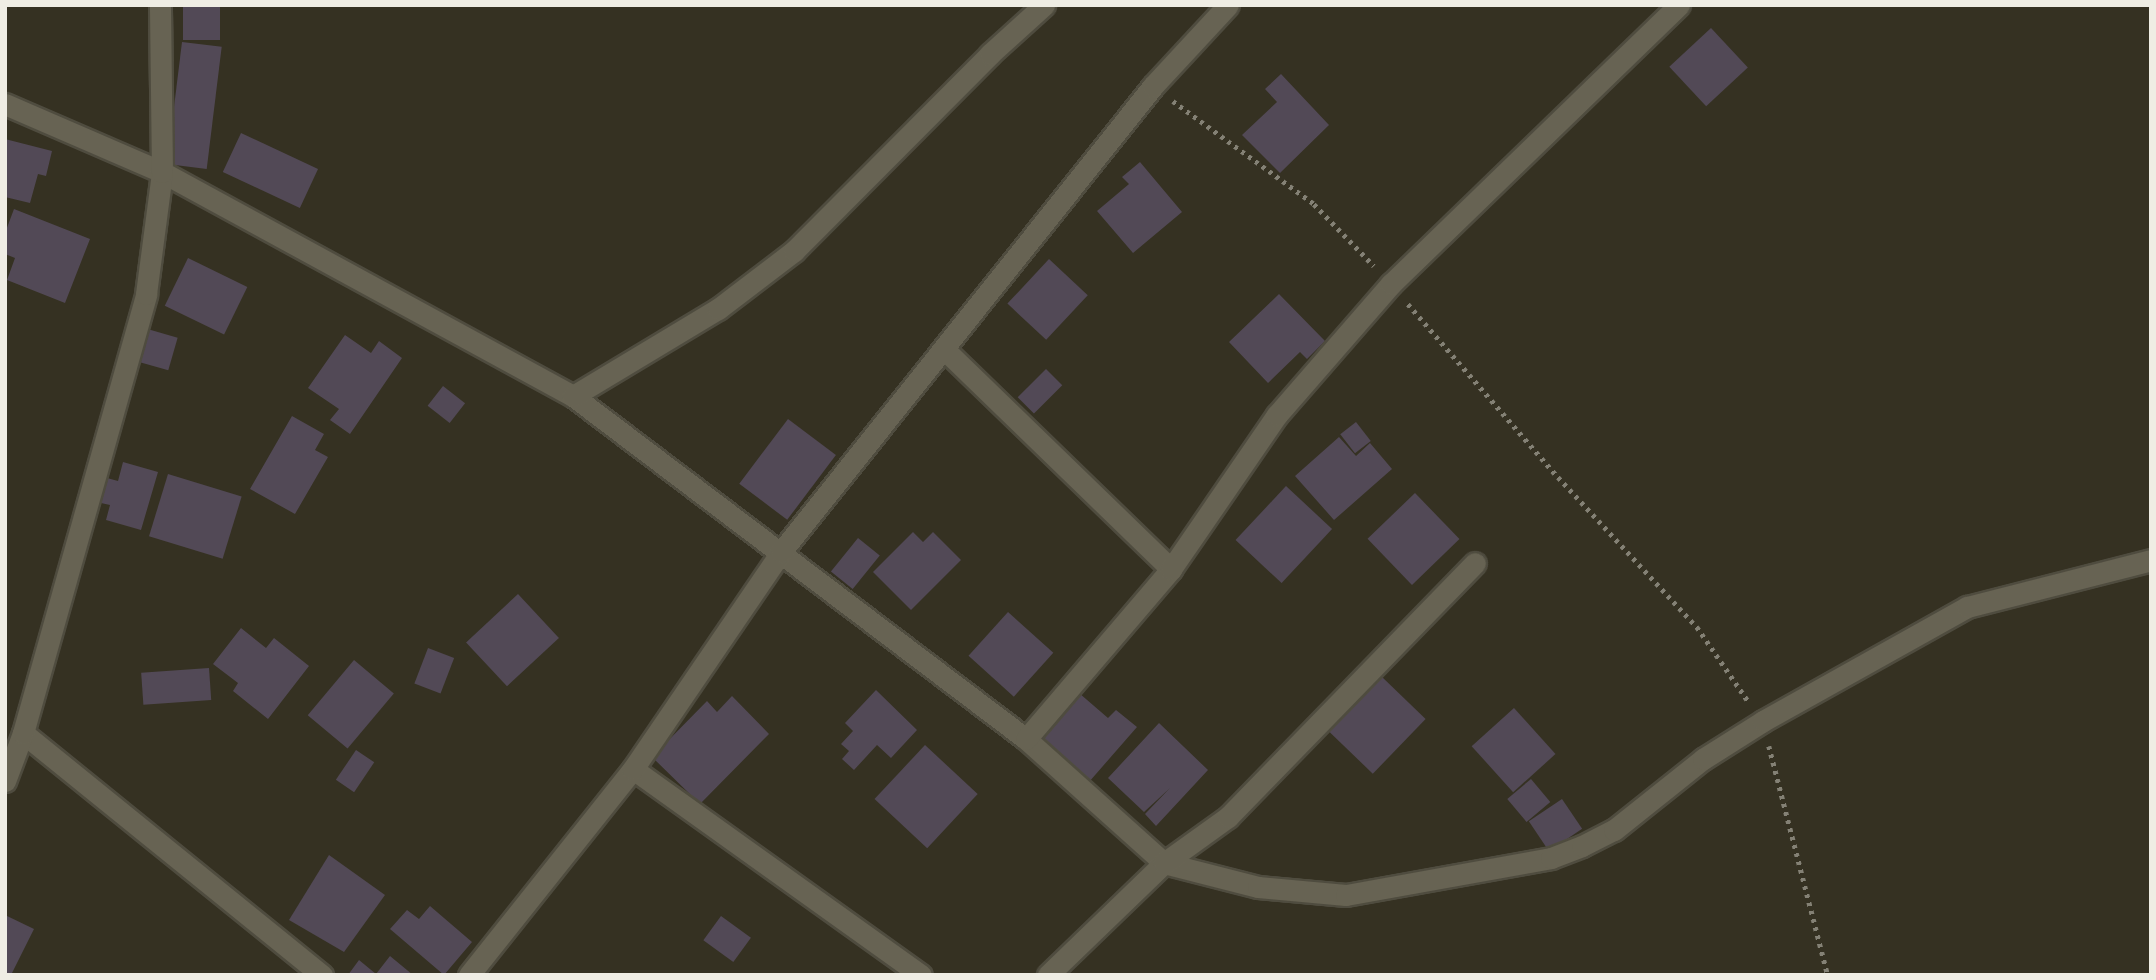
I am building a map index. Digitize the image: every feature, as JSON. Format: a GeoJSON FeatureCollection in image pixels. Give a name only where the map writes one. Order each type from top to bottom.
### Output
{"type":"FeatureCollection","features":[{"type":"Feature","properties":{"kind":"street"},"geometry":{"type":"LineString","coordinates":[[5,781],[23,733],[145,294],[162,172],[160,5]]}},
{"type":"Feature","properties":{"kind":"street"},"geometry":{"type":"LineString","coordinates":[[573,396],[718,309],[794,251],[990,54],[1044,5]]}},
{"type":"Feature","properties":{"kind":"street"},"geometry":{"type":"LineString","coordinates":[[469,975],[633,769],[781,552],[1153,86],[1228,5]]}},
{"type":"Feature","properties":{"kind":"street"},"geometry":{"type":"LineString","coordinates":[[1026,738],[1171,569],[1276,415],[1391,284],[1679,5]]}},
{"type":"Feature","properties":{"kind":"street"},"geometry":{"type":"LineString","coordinates":[[5,104],[162,172],[573,396],[1026,738],[1164,863],[1258,887],[1346,895],[1551,858],[1614,830],[1703,759],[1763,721],[1967,607],[2151,560]]}},
{"type":"Feature","properties":{"kind":"street"},"geometry":{"type":"LineString","coordinates":[[944,350],[1171,569]]}},
{"type":"Feature","properties":{"kind":"street"},"geometry":{"type":"LineString","coordinates":[[1048,975],[1164,863],[1228,817],[1475,563]]}},
{"type":"Feature","properties":{"kind":"street"},"geometry":{"type":"LineString","coordinates":[[23,733],[322,975]]}},
{"type":"Feature","properties":{"kind":"street"},"geometry":{"type":"LineString","coordinates":[[633,769],[921,975]]}},
{"type":"Feature","properties":{"kind":"path"},"geometry":{"type":"LineString","coordinates":[[1153,86],[1314,204],[1391,284],[1558,477],[1697,627],[1763,721],[1828,975]]}},
{"type":"Feature","properties":{"kind":"building"},"geometry":{"type":"Polygon","coordinates":[[[183,5],[220,5],[220,40],[183,40],[183,5]]]}},
{"type":"Feature","properties":{"kind":"building"},"geometry":{"type":"Polygon","coordinates":[[[1711,28],[1748,67],[1706,106],[1669,67],[1711,28]]]}},
{"type":"Feature","properties":{"kind":"building"},"geometry":{"type":"Polygon","coordinates":[[[182,42],[222,47],[207,169],[167,164],[182,42]]]}},
{"type":"Feature","properties":{"kind":"building"},"geometry":{"type":"Polygon","coordinates":[[[1281,74],[1329,125],[1280,173],[1242,135],[1277,102],[1265,89],[1281,74]]]}},
{"type":"Feature","properties":{"kind":"building"},"geometry":{"type":"Polygon","coordinates":[[[241,133],[318,169],[300,208],[223,172],[241,133]]]}},
{"type":"Feature","properties":{"kind":"building"},"geometry":{"type":"Polygon","coordinates":[[[5,139],[52,151],[46,176],[38,174],[30,203],[5,197],[5,139]]]}},
{"type":"Feature","properties":{"kind":"building"},"geometry":{"type":"Polygon","coordinates":[[[1140,162],[1182,212],[1133,253],[1097,211],[1129,184],[1122,177],[1140,162]]]}},
{"type":"Feature","properties":{"kind":"building"},"geometry":{"type":"Polygon","coordinates":[[[14,209],[90,239],[65,303],[7,280],[15,258],[5,254],[5,233],[14,209]]]}},
{"type":"Feature","properties":{"kind":"building"},"geometry":{"type":"Polygon","coordinates":[[[188,258],[247,287],[224,335],[165,306],[188,258]]]}},
{"type":"Feature","properties":{"kind":"building"},"geometry":{"type":"Polygon","coordinates":[[[1049,259],[1088,295],[1046,340],[1007,304],[1049,259]]]}},
{"type":"Feature","properties":{"kind":"building"},"geometry":{"type":"Polygon","coordinates":[[[1279,294],[1325,341],[1307,359],[1300,352],[1268,383],[1229,342],[1279,294]]]}},
{"type":"Feature","properties":{"kind":"building"},"geometry":{"type":"Polygon","coordinates":[[[144,328],[178,338],[168,370],[135,361],[144,328]]]}},
{"type":"Feature","properties":{"kind":"building"},"geometry":{"type":"Polygon","coordinates":[[[345,335],[371,353],[379,341],[402,358],[350,434],[330,420],[339,409],[308,388],[345,335]]]}},
{"type":"Feature","properties":{"kind":"building"},"geometry":{"type":"Polygon","coordinates":[[[1046,369],[1062,385],[1034,414],[1018,397],[1046,369]]]}},
{"type":"Feature","properties":{"kind":"building"},"geometry":{"type":"Polygon","coordinates":[[[443,386],[465,403],[450,423],[428,406],[443,386]]]}},
{"type":"Feature","properties":{"kind":"building"},"geometry":{"type":"Polygon","coordinates":[[[292,416],[324,434],[315,450],[328,457],[295,514],[250,489],[292,416]]]}},
{"type":"Feature","properties":{"kind":"building"},"geometry":{"type":"Polygon","coordinates":[[[788,419],[836,455],[787,520],[739,484],[788,419]]]}},
{"type":"Feature","properties":{"kind":"building"},"geometry":{"type":"Polygon","coordinates":[[[1356,422],[1371,441],[1355,453],[1340,434],[1356,422]]]}},
{"type":"Feature","properties":{"kind":"building"},"geometry":{"type":"Polygon","coordinates":[[[1339,437],[1356,456],[1370,443],[1392,469],[1334,520],[1295,476],[1339,437]]]}},
{"type":"Feature","properties":{"kind":"building"},"geometry":{"type":"Polygon","coordinates":[[[123,462],[158,472],[141,530],[106,520],[110,505],[101,503],[107,478],[118,481],[123,462]]]}},
{"type":"Feature","properties":{"kind":"building"},"geometry":{"type":"Polygon","coordinates":[[[168,474],[242,497],[223,559],[149,536],[168,474]]]}},
{"type":"Feature","properties":{"kind":"building"},"geometry":{"type":"Polygon","coordinates":[[[1286,486],[1332,529],[1282,583],[1236,540],[1286,486]]]}},
{"type":"Feature","properties":{"kind":"building"},"geometry":{"type":"Polygon","coordinates":[[[1415,493],[1459,539],[1412,585],[1368,539],[1415,493]]]}},
{"type":"Feature","properties":{"kind":"building"},"geometry":{"type":"Polygon","coordinates":[[[913,532],[923,542],[933,532],[961,560],[911,610],[873,572],[913,532]]]}},
{"type":"Feature","properties":{"kind":"building"},"geometry":{"type":"Polygon","coordinates":[[[858,538],[880,556],[853,589],[831,571],[858,538]]]}},
{"type":"Feature","properties":{"kind":"building"},"geometry":{"type":"Polygon","coordinates":[[[518,594],[559,638],[507,686],[466,642],[518,594]]]}},
{"type":"Feature","properties":{"kind":"building"},"geometry":{"type":"Polygon","coordinates":[[[1008,612],[1053,653],[1014,697],[969,656],[1008,612]]]}},
{"type":"Feature","properties":{"kind":"building"},"geometry":{"type":"Polygon","coordinates":[[[241,628],[266,648],[274,638],[309,666],[268,719],[233,691],[238,683],[213,664],[241,628]]]}},
{"type":"Feature","properties":{"kind":"building"},"geometry":{"type":"Polygon","coordinates":[[[428,648],[454,658],[441,694],[414,683],[428,648]]]}},
{"type":"Feature","properties":{"kind":"building"},"geometry":{"type":"Polygon","coordinates":[[[354,660],[394,693],[348,749],[308,715],[354,660]]]}},
{"type":"Feature","properties":{"kind":"building"},"geometry":{"type":"Polygon","coordinates":[[[209,668],[211,700],[143,705],[141,673],[209,668]]]}},
{"type":"Feature","properties":{"kind":"building"},"geometry":{"type":"Polygon","coordinates":[[[1381,676],[1426,719],[1373,774],[1328,731],[1381,676]]]}},
{"type":"Feature","properties":{"kind":"building"},"geometry":{"type":"Polygon","coordinates":[[[876,690],[917,730],[891,758],[877,745],[854,770],[842,759],[849,751],[841,744],[853,731],[845,723],[876,690]]]}},
{"type":"Feature","properties":{"kind":"building"},"geometry":{"type":"Polygon","coordinates":[[[1079,693],[1108,718],[1116,710],[1137,727],[1089,782],[1039,739],[1079,693]]]}},
{"type":"Feature","properties":{"kind":"building"},"geometry":{"type":"Polygon","coordinates":[[[732,696],[769,734],[700,804],[652,757],[707,701],[717,712],[732,696]]]}},
{"type":"Feature","properties":{"kind":"building"},"geometry":{"type":"Polygon","coordinates":[[[1514,708],[1555,754],[1513,792],[1472,746],[1514,708]]]}},
{"type":"Feature","properties":{"kind":"building"},"geometry":{"type":"Polygon","coordinates":[[[1159,723],[1208,770],[1156,826],[1145,814],[1170,788],[1144,812],[1108,778],[1159,723]]]}},
{"type":"Feature","properties":{"kind":"building"},"geometry":{"type":"Polygon","coordinates":[[[925,745],[978,794],[927,848],[875,799],[925,745]]]}},
{"type":"Feature","properties":{"kind":"building"},"geometry":{"type":"Polygon","coordinates":[[[356,750],[374,762],[354,792],[336,780],[356,750]]]}},
{"type":"Feature","properties":{"kind":"building"},"geometry":{"type":"Polygon","coordinates":[[[1531,779],[1550,802],[1527,822],[1507,799],[1531,779]]]}},
{"type":"Feature","properties":{"kind":"building"},"geometry":{"type":"Polygon","coordinates":[[[1562,799],[1582,829],[1549,851],[1529,821],[1562,799]]]}},
{"type":"Feature","properties":{"kind":"building"},"geometry":{"type":"Polygon","coordinates":[[[329,855],[385,895],[344,952],[289,920],[329,855]]]}},
{"type":"Feature","properties":{"kind":"building"},"geometry":{"type":"Polygon","coordinates":[[[430,906],[472,942],[444,975],[390,929],[407,910],[419,919],[430,906]]]}},
{"type":"Feature","properties":{"kind":"building"},"geometry":{"type":"Polygon","coordinates":[[[5,915],[34,929],[11,975],[5,975],[5,915]]]}},
{"type":"Feature","properties":{"kind":"building"},"geometry":{"type":"Polygon","coordinates":[[[721,916],[751,938],[733,962],[703,940],[721,916]]]}},
{"type":"Feature","properties":{"kind":"building"},"geometry":{"type":"Polygon","coordinates":[[[390,956],[413,975],[348,975],[359,960],[376,974],[390,956]]]}}]}
